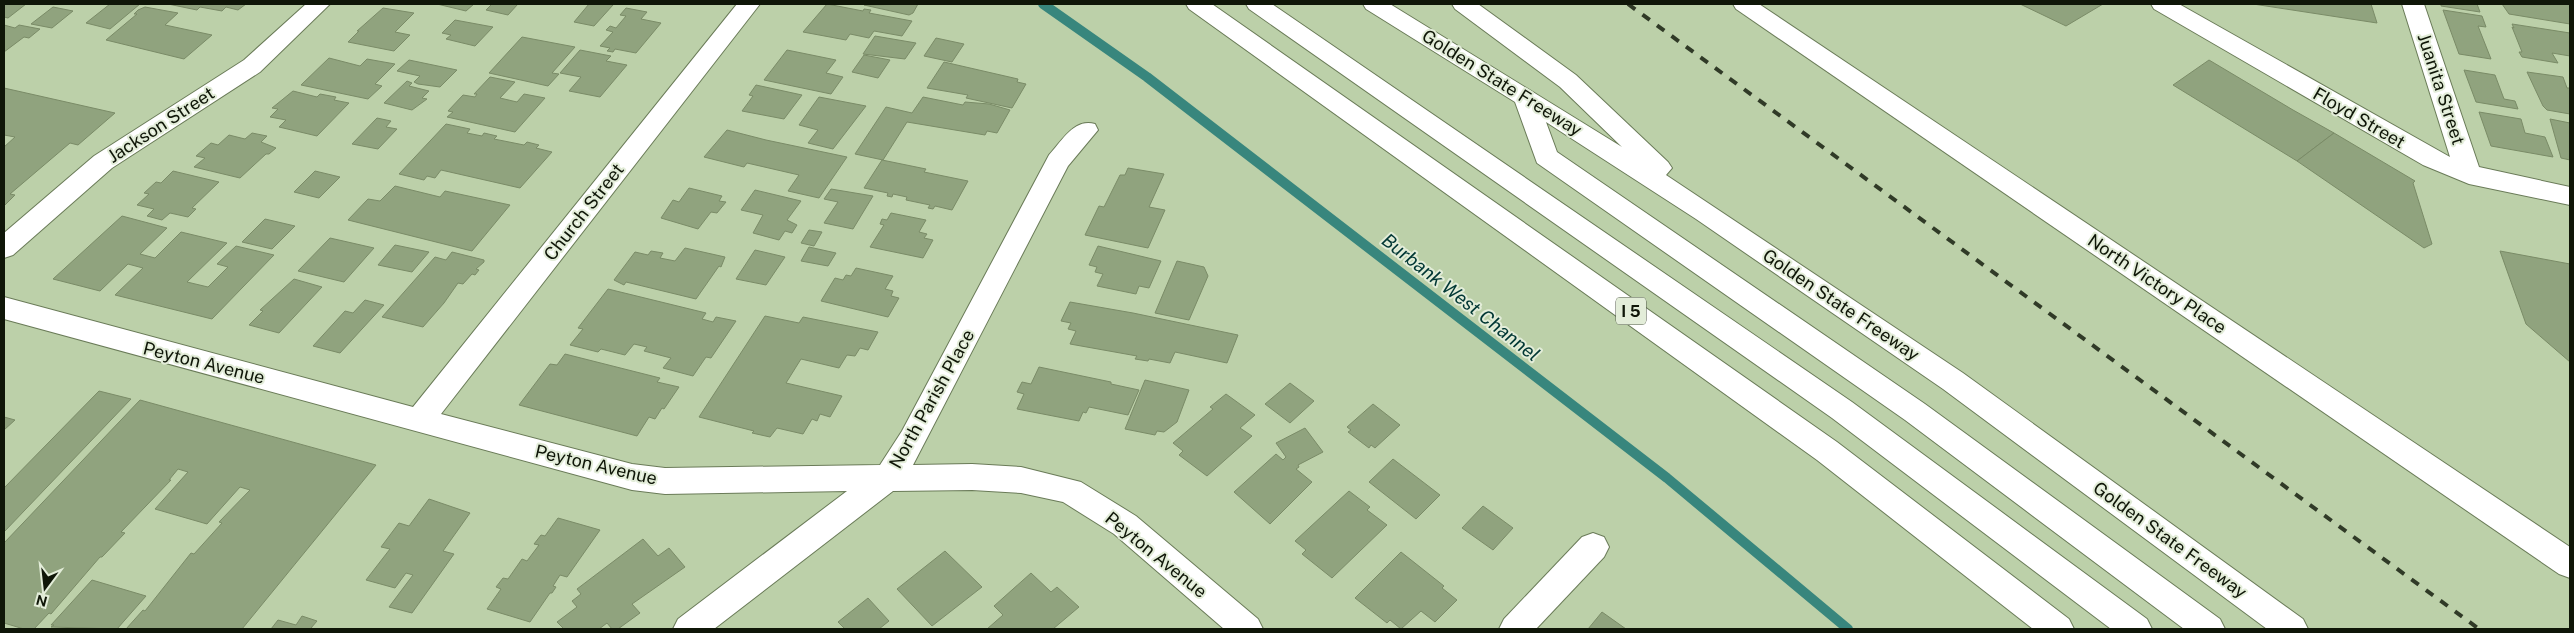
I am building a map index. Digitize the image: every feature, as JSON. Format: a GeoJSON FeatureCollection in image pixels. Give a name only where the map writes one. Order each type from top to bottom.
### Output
{"type":"FeatureCollection","features":[{"type":"Feature","properties":{"kind":"main road","name":"Jackson Street"},"geometry":{"type":"LineString","coordinates":[[4,248],[102,162],[252,66],[319,4]]}},
{"type":"Feature","properties":{"kind":"main road","name":"Church Street"},"geometry":{"type":"LineString","coordinates":[[420,419],[749,4]]}},
{"type":"Feature","properties":{"kind":"main road","name":"I 5"},"geometry":{"type":"LineString","coordinates":[[1196,4],[1827,451],[2058,629]]}},
{"type":"Feature","properties":{"kind":"main road"},"geometry":{"type":"LineString","coordinates":[[1257,4],[1309,42],[1506,175],[1842,410],[2136,629]]}},
{"type":"Feature","properties":{"kind":"main road","name":"Golden State Freeway"},"geometry":{"type":"LineString","coordinates":[[1374,4],[1525,97],[1705,212],[1953,381],[2292,629]]}},
{"type":"Feature","properties":{"kind":"main road"},"geometry":{"type":"LineString","coordinates":[[1462,4],[1568,81],[1705,212]]}},
{"type":"Feature","properties":{"kind":"main road","name":"North Victory Place"},"geometry":{"type":"LineString","coordinates":[[1744,4],[2570,564]]}},
{"type":"Feature","properties":{"kind":"main road","name":"Floyd Street"},"geometry":{"type":"LineString","coordinates":[[2162,4],[2432,159],[2469,175],[2504,184],[2570,196]]}},
{"type":"Feature","properties":{"kind":"main road","name":"Juanita Street"},"geometry":{"type":"LineString","coordinates":[[2413,4],[2469,175]]}},
{"type":"Feature","properties":{"kind":"main road"},"geometry":{"type":"LineString","coordinates":[[1525,97],[1546,157],[1915,412],[2209,629]]}},
{"type":"Feature","properties":{"kind":"main road","name":"North Parish Place"},"geometry":{"type":"LineString","coordinates":[[689,629],[890,476],[912,440],[1058,161],[1086,130]]}},
{"type":"Feature","properties":{"kind":"main road","name":"Peyton Avenue"},"geometry":{"type":"LineString","coordinates":[[4,308],[134,345],[420,419],[632,477],[665,481],[890,476],[1021,480],[1070,491],[1125,525],[1247,629]]}},
{"type":"Feature","properties":{"kind":"main road"},"geometry":{"type":"LineString","coordinates":[[1515,629],[1593,547]]}},
{"type":"Feature","properties":{"kind":"building"},"geometry":{"type":"Polygon","coordinates":[[[4,4],[26,4],[8,18],[4,17],[4,4]]]}},
{"type":"Feature","properties":{"kind":"building"},"geometry":{"type":"Polygon","coordinates":[[[110,4],[140,4],[110,29],[86,23],[110,4]]]}},
{"type":"Feature","properties":{"kind":"building"},"geometry":{"type":"Polygon","coordinates":[[[168,4],[246,4],[238,10],[226,7],[222,11],[200,7],[197,10],[168,4]]]}},
{"type":"Feature","properties":{"kind":"building"},"geometry":{"type":"Polygon","coordinates":[[[437,4],[474,4],[466,11],[437,4]]]}},
{"type":"Feature","properties":{"kind":"building"},"geometry":{"type":"Polygon","coordinates":[[[492,4],[518,4],[508,15],[486,10],[492,4]]]}},
{"type":"Feature","properties":{"kind":"building"},"geometry":{"type":"Polygon","coordinates":[[[589,4],[613,5],[594,26],[574,22],[589,4]]]}},
{"type":"Feature","properties":{"kind":"building"},"geometry":{"type":"Polygon","coordinates":[[[827,4],[863,11],[864,9],[871,10],[869,13],[912,21],[902,36],[874,31],[869,38],[850,34],[846,40],[803,32],[827,4]]]}},
{"type":"Feature","properties":{"kind":"building"},"geometry":{"type":"Polygon","coordinates":[[[918,4],[913,13],[909,15],[864,5],[918,4]]]}},
{"type":"Feature","properties":{"kind":"building"},"geometry":{"type":"Polygon","coordinates":[[[2020,4],[2103,4],[2066,26],[2020,4]]]}},
{"type":"Feature","properties":{"kind":"building"},"geometry":{"type":"Polygon","coordinates":[[[2253,4],[2371,4],[2377,23],[2253,4]]]}},
{"type":"Feature","properties":{"kind":"building"},"geometry":{"type":"Polygon","coordinates":[[[2441,4],[2477,4],[2480,12],[2441,6],[2441,4]]]}},
{"type":"Feature","properties":{"kind":"building"},"geometry":{"type":"Polygon","coordinates":[[[2502,4],[2570,4],[2570,24],[2509,14],[2502,4]]]}},
{"type":"Feature","properties":{"kind":"building"},"geometry":{"type":"Polygon","coordinates":[[[53,7],[73,11],[52,28],[31,24],[53,7]]]}},
{"type":"Feature","properties":{"kind":"building"},"geometry":{"type":"Polygon","coordinates":[[[145,7],[178,13],[165,25],[212,35],[184,59],[106,40],[137,14],[134,14],[138,10],[145,7]]]}},
{"type":"Feature","properties":{"kind":"building"},"geometry":{"type":"Polygon","coordinates":[[[383,8],[414,13],[395,32],[410,35],[394,51],[348,42],[359,31],[357,31],[383,8]]]}},
{"type":"Feature","properties":{"kind":"building"},"geometry":{"type":"Polygon","coordinates":[[[626,8],[647,12],[641,19],[661,23],[636,53],[615,49],[613,52],[607,51],[610,48],[600,46],[613,32],[606,30],[610,26],[616,28],[626,16],[620,15],[626,8]]]}},
{"type":"Feature","properties":{"kind":"building"},"geometry":{"type":"Polygon","coordinates":[[[2443,10],[2482,16],[2486,27],[2478,26],[2491,59],[2459,54],[2443,10]]]}},
{"type":"Feature","properties":{"kind":"building"},"geometry":{"type":"Polygon","coordinates":[[[455,20],[493,27],[475,46],[446,39],[451,35],[442,33],[455,20]]]}},
{"type":"Feature","properties":{"kind":"building"},"geometry":{"type":"Polygon","coordinates":[[[2512,24],[2570,33],[2570,56],[2552,53],[2558,63],[2522,57],[2512,24]]]}},
{"type":"Feature","properties":{"kind":"building"},"geometry":{"type":"Polygon","coordinates":[[[4,25],[15,28],[19,25],[40,29],[29,38],[24,37],[4,52],[4,25]]]}},
{"type":"Feature","properties":{"kind":"building"},"geometry":{"type":"Polygon","coordinates":[[[875,36],[916,43],[905,59],[863,54],[875,36]]]}},
{"type":"Feature","properties":{"kind":"building"},"geometry":{"type":"Polygon","coordinates":[[[522,37],[575,47],[552,73],[559,74],[548,86],[489,73],[522,37]]]}},
{"type":"Feature","properties":{"kind":"building"},"geometry":{"type":"Polygon","coordinates":[[[936,38],[964,44],[952,62],[924,56],[936,38]]]}},
{"type":"Feature","properties":{"kind":"building"},"geometry":{"type":"Polygon","coordinates":[[[580,50],[611,56],[606,61],[627,65],[600,97],[569,91],[581,77],[560,73],[580,50]]]}},
{"type":"Feature","properties":{"kind":"building"},"geometry":{"type":"Polygon","coordinates":[[[787,50],[836,60],[826,73],[843,77],[831,94],[764,80],[787,50]]]}},
{"type":"Feature","properties":{"kind":"building"},"geometry":{"type":"Polygon","coordinates":[[[864,55],[890,60],[878,78],[852,72],[864,55]]]}},
{"type":"Feature","properties":{"kind":"building"},"geometry":{"type":"Polygon","coordinates":[[[329,58],[360,66],[367,59],[395,64],[375,84],[382,86],[368,99],[301,85],[329,58]]]}},
{"type":"Feature","properties":{"kind":"building"},"geometry":{"type":"Polygon","coordinates":[[[409,60],[457,70],[440,87],[418,84],[414,82],[420,76],[397,71],[409,60]]]}},
{"type":"Feature","properties":{"kind":"building"},"geometry":{"type":"Polygon","coordinates":[[[2209,60],[2334,133],[2297,161],[2173,85],[2209,60]]]}},
{"type":"Feature","properties":{"kind":"building"},"geometry":{"type":"Polygon","coordinates":[[[944,62],[1018,79],[1017,82],[1026,84],[1012,108],[966,98],[968,95],[927,88],[944,62]]]}},
{"type":"Feature","properties":{"kind":"building"},"geometry":{"type":"Polygon","coordinates":[[[2464,70],[2495,75],[2504,99],[2515,101],[2518,109],[2476,102],[2464,70]]]}},
{"type":"Feature","properties":{"kind":"building"},"geometry":{"type":"Polygon","coordinates":[[[2527,72],[2563,77],[2567,88],[2570,88],[2570,114],[2547,110],[2543,106],[2527,72]]]}},
{"type":"Feature","properties":{"kind":"building"},"geometry":{"type":"Polygon","coordinates":[[[490,77],[515,82],[500,98],[517,102],[524,94],[545,98],[515,132],[447,117],[453,112],[448,111],[463,95],[475,97],[477,94],[474,94],[490,77]]]}},
{"type":"Feature","properties":{"kind":"building"},"geometry":{"type":"Polygon","coordinates":[[[407,81],[412,83],[409,86],[429,91],[422,98],[427,99],[412,110],[384,103],[407,81]]]}},
{"type":"Feature","properties":{"kind":"building"},"geometry":{"type":"Polygon","coordinates":[[[756,85],[802,95],[784,119],[742,111],[753,96],[749,95],[756,85]]]}},
{"type":"Feature","properties":{"kind":"building"},"geometry":{"type":"Polygon","coordinates":[[[4,88],[115,113],[78,145],[70,143],[10,194],[15,195],[4,206],[4,147],[15,137],[4,135],[4,88]]]}},
{"type":"Feature","properties":{"kind":"building"},"geometry":{"type":"Polygon","coordinates":[[[293,91],[317,97],[320,94],[336,97],[334,100],[349,103],[317,136],[279,127],[286,120],[270,117],[278,109],[272,108],[293,91]]]}},
{"type":"Feature","properties":{"kind":"building"},"geometry":{"type":"Polygon","coordinates":[[[819,97],[866,106],[833,149],[808,143],[818,130],[799,125],[819,97]]]}},
{"type":"Feature","properties":{"kind":"building"},"geometry":{"type":"Polygon","coordinates":[[[923,97],[963,105],[965,102],[989,104],[1010,110],[997,133],[987,131],[985,135],[907,122],[883,160],[855,154],[886,107],[912,113],[923,97]]]}},
{"type":"Feature","properties":{"kind":"building"},"geometry":{"type":"Polygon","coordinates":[[[2479,112],[2521,119],[2525,133],[2545,137],[2553,157],[2491,146],[2479,112]]]}},
{"type":"Feature","properties":{"kind":"building"},"geometry":{"type":"Polygon","coordinates":[[[377,118],[391,121],[386,127],[397,129],[378,149],[352,144],[377,118]]]}},
{"type":"Feature","properties":{"kind":"building"},"geometry":{"type":"Polygon","coordinates":[[[2550,119],[2570,123],[2570,160],[2561,158],[2550,119]]]}},
{"type":"Feature","properties":{"kind":"building"},"geometry":{"type":"Polygon","coordinates":[[[446,124],[470,129],[467,133],[482,136],[484,133],[497,136],[494,139],[524,145],[527,142],[539,145],[536,148],[552,152],[520,188],[441,170],[435,178],[427,176],[424,180],[399,174],[446,124]]]}},
{"type":"Feature","properties":{"kind":"building"},"geometry":{"type":"Polygon","coordinates":[[[727,130],[847,157],[819,198],[788,191],[799,175],[747,163],[744,167],[704,157],[727,130]]]}},
{"type":"Feature","properties":{"kind":"building"},"geometry":{"type":"Polygon","coordinates":[[[252,133],[267,136],[261,142],[276,148],[269,154],[266,154],[240,178],[194,167],[205,158],[196,156],[211,143],[218,145],[229,135],[245,139],[252,133]]]}},
{"type":"Feature","properties":{"kind":"building"},"geometry":{"type":"Polygon","coordinates":[[[2334,133],[2415,181],[2413,183],[2432,244],[2424,248],[2297,161],[2334,133]]]}},
{"type":"Feature","properties":{"kind":"building"},"geometry":{"type":"Polygon","coordinates":[[[882,160],[926,169],[924,172],[968,181],[952,210],[935,206],[933,209],[928,208],[930,205],[906,200],[907,197],[893,194],[892,197],[887,196],[888,193],[864,188],[882,160]]]}},
{"type":"Feature","properties":{"kind":"building"},"geometry":{"type":"Polygon","coordinates":[[[1128,168],[1164,174],[1149,207],[1165,210],[1148,248],[1085,235],[1099,206],[1104,207],[1120,175],[1125,175],[1128,168]]]}},
{"type":"Feature","properties":{"kind":"building"},"geometry":{"type":"Polygon","coordinates":[[[173,171],[219,182],[192,208],[196,209],[188,217],[170,213],[162,220],[147,216],[154,209],[137,205],[149,194],[144,193],[156,182],[161,183],[173,171]]]}},
{"type":"Feature","properties":{"kind":"building"},"geometry":{"type":"Polygon","coordinates":[[[315,171],[340,177],[319,198],[294,192],[315,171]]]}},
{"type":"Feature","properties":{"kind":"building"},"geometry":{"type":"Polygon","coordinates":[[[395,186],[440,197],[445,191],[510,205],[472,251],[348,220],[368,199],[380,201],[395,186]]]}},
{"type":"Feature","properties":{"kind":"building"},"geometry":{"type":"Polygon","coordinates":[[[689,188],[722,196],[719,201],[726,202],[717,213],[711,212],[698,229],[661,218],[673,200],[679,202],[689,188]]]}},
{"type":"Feature","properties":{"kind":"building"},"geometry":{"type":"Polygon","coordinates":[[[831,189],[873,196],[853,229],[824,223],[838,202],[824,199],[831,189]]]}},
{"type":"Feature","properties":{"kind":"building"},"geometry":{"type":"Polygon","coordinates":[[[755,190],[801,201],[787,220],[797,225],[792,233],[785,231],[779,240],[753,233],[763,215],[741,210],[755,190]]]}},
{"type":"Feature","properties":{"kind":"building"},"geometry":{"type":"Polygon","coordinates":[[[891,213],[926,220],[919,232],[927,234],[924,238],[933,240],[923,258],[870,247],[884,225],[880,224],[882,219],[887,220],[891,213]]]}},
{"type":"Feature","properties":{"kind":"building"},"geometry":{"type":"Polygon","coordinates":[[[122,216],[167,228],[140,254],[155,258],[181,232],[227,243],[187,282],[208,287],[228,267],[217,264],[236,246],[274,255],[212,319],[115,295],[143,268],[128,264],[100,291],[53,279],[122,216]]]}},
{"type":"Feature","properties":{"kind":"building"},"geometry":{"type":"Polygon","coordinates":[[[265,219],[295,226],[272,249],[242,242],[265,219]]]}},
{"type":"Feature","properties":{"kind":"building"},"geometry":{"type":"Polygon","coordinates":[[[809,230],[822,232],[814,246],[801,243],[809,230]]]}},
{"type":"Feature","properties":{"kind":"building"},"geometry":{"type":"Polygon","coordinates":[[[330,238],[374,248],[344,282],[298,271],[330,238]]]}},
{"type":"Feature","properties":{"kind":"building"},"geometry":{"type":"Polygon","coordinates":[[[395,245],[429,252],[412,272],[378,265],[395,245]]]}},
{"type":"Feature","properties":{"kind":"building"},"geometry":{"type":"Polygon","coordinates":[[[1098,246],[1161,261],[1149,288],[1139,286],[1136,294],[1097,286],[1103,274],[1095,272],[1097,267],[1089,265],[1098,246]]]}},
{"type":"Feature","properties":{"kind":"building"},"geometry":{"type":"Polygon","coordinates":[[[809,247],[836,253],[828,266],[801,261],[809,247]]]}},
{"type":"Feature","properties":{"kind":"building"},"geometry":{"type":"Polygon","coordinates":[[[685,248],[725,257],[721,267],[719,266],[696,299],[626,282],[624,285],[614,280],[635,252],[648,255],[651,251],[663,253],[660,258],[675,261],[685,248]]]}},
{"type":"Feature","properties":{"kind":"building"},"geometry":{"type":"Polygon","coordinates":[[[755,250],[785,257],[766,285],[736,279],[755,250]]]}},
{"type":"Feature","properties":{"kind":"building"},"geometry":{"type":"Polygon","coordinates":[[[2500,251],[2570,264],[2570,362],[2526,324],[2500,251]]]}},
{"type":"Feature","properties":{"kind":"building"},"geometry":{"type":"Polygon","coordinates":[[[452,252],[484,260],[484,262],[476,269],[479,270],[475,275],[472,274],[463,284],[458,283],[423,327],[382,317],[435,257],[446,260],[452,252]]]}},
{"type":"Feature","properties":{"kind":"building"},"geometry":{"type":"Polygon","coordinates":[[[1177,261],[1204,267],[1208,276],[1189,320],[1155,313],[1177,261]]]}},
{"type":"Feature","properties":{"kind":"building"},"geometry":{"type":"Polygon","coordinates":[[[856,268],[893,276],[885,289],[893,291],[891,296],[899,298],[888,317],[821,301],[835,278],[843,280],[846,275],[851,276],[856,268]]]}},
{"type":"Feature","properties":{"kind":"building"},"geometry":{"type":"Polygon","coordinates":[[[294,279],[322,287],[279,333],[249,325],[263,311],[260,310],[294,279]]]}},
{"type":"Feature","properties":{"kind":"building"},"geometry":{"type":"Polygon","coordinates":[[[608,289],[706,313],[702,319],[713,322],[716,317],[736,321],[711,358],[706,357],[693,376],[663,368],[671,358],[644,351],[647,347],[634,344],[625,355],[601,349],[598,352],[570,345],[583,329],[578,328],[608,289]]]}},
{"type":"Feature","properties":{"kind":"building"},"geometry":{"type":"Polygon","coordinates":[[[365,300],[384,305],[340,353],[313,346],[345,311],[353,313],[365,300]]]}},
{"type":"Feature","properties":{"kind":"building"},"geometry":{"type":"Polygon","coordinates":[[[1070,302],[1238,335],[1227,363],[1175,352],[1170,363],[1149,359],[1148,361],[1135,359],[1137,356],[1070,344],[1076,331],[1068,329],[1071,323],[1061,321],[1070,302]]]}},
{"type":"Feature","properties":{"kind":"building"},"geometry":{"type":"Polygon","coordinates":[[[765,316],[799,323],[803,317],[878,332],[868,350],[860,348],[855,356],[847,355],[839,368],[801,359],[786,383],[842,396],[830,417],[820,414],[817,421],[812,419],[803,434],[777,428],[770,437],[699,417],[765,316]]]}},
{"type":"Feature","properties":{"kind":"building"},"geometry":{"type":"Polygon","coordinates":[[[565,354],[660,378],[657,382],[679,387],[655,419],[649,417],[637,436],[519,405],[550,364],[557,365],[565,354]]]}},
{"type":"Feature","properties":{"kind":"building"},"geometry":{"type":"Polygon","coordinates":[[[1039,367],[1111,382],[1111,384],[1139,390],[1128,415],[1089,407],[1086,413],[1083,412],[1079,421],[1017,409],[1024,394],[1017,392],[1022,382],[1031,384],[1039,367]]]}},
{"type":"Feature","properties":{"kind":"building"},"geometry":{"type":"Polygon","coordinates":[[[1145,380],[1189,390],[1177,422],[1164,432],[1157,431],[1155,435],[1125,429],[1145,380]]]}},
{"type":"Feature","properties":{"kind":"building"},"geometry":{"type":"Polygon","coordinates":[[[1290,383],[1314,401],[1290,423],[1265,404],[1290,383]]]}},
{"type":"Feature","properties":{"kind":"building"},"geometry":{"type":"Polygon","coordinates":[[[99,391],[131,399],[4,532],[4,488],[99,391]]]}},
{"type":"Feature","properties":{"kind":"building"},"geometry":{"type":"Polygon","coordinates":[[[1226,394],[1255,415],[1240,428],[1252,436],[1207,476],[1179,455],[1183,451],[1173,443],[1213,409],[1210,407],[1226,394]]]}},
{"type":"Feature","properties":{"kind":"building"},"geometry":{"type":"Polygon","coordinates":[[[140,400],[376,465],[242,629],[126,629],[143,610],[145,611],[191,553],[194,554],[222,523],[219,522],[250,490],[240,487],[207,524],[155,509],[188,472],[178,469],[169,480],[171,480],[121,532],[125,533],[100,557],[51,614],[49,613],[34,629],[24,629],[4,623],[4,543],[140,400]]]}},
{"type":"Feature","properties":{"kind":"building"},"geometry":{"type":"Polygon","coordinates":[[[1373,404],[1400,425],[1375,448],[1371,445],[1369,448],[1348,432],[1351,430],[1347,427],[1373,404]]]}},
{"type":"Feature","properties":{"kind":"building"},"geometry":{"type":"Polygon","coordinates":[[[4,417],[15,420],[4,430],[4,417]]]}},
{"type":"Feature","properties":{"kind":"building"},"geometry":{"type":"Polygon","coordinates":[[[1305,428],[1323,452],[1298,465],[1299,467],[1296,469],[1312,482],[1270,524],[1234,492],[1276,454],[1283,460],[1286,457],[1276,443],[1305,428]]]}},
{"type":"Feature","properties":{"kind":"building"},"geometry":{"type":"Polygon","coordinates":[[[1393,459],[1440,495],[1416,519],[1369,482],[1393,459]]]}},
{"type":"Feature","properties":{"kind":"building"},"geometry":{"type":"Polygon","coordinates":[[[1349,491],[1370,507],[1367,510],[1387,525],[1332,578],[1302,554],[1306,550],[1295,541],[1349,491]]]}},
{"type":"Feature","properties":{"kind":"building"},"geometry":{"type":"Polygon","coordinates":[[[429,499],[470,513],[443,551],[454,554],[412,613],[389,607],[413,575],[406,573],[395,588],[366,580],[390,549],[381,547],[399,523],[409,526],[429,499]]]}},
{"type":"Feature","properties":{"kind":"building"},"geometry":{"type":"Polygon","coordinates":[[[1483,506],[1513,528],[1493,550],[1462,528],[1483,506]]]}},
{"type":"Feature","properties":{"kind":"building"},"geometry":{"type":"Polygon","coordinates":[[[558,518],[600,530],[567,577],[560,575],[553,586],[556,587],[530,622],[487,609],[501,589],[496,587],[503,578],[508,579],[522,559],[527,561],[539,545],[534,544],[541,535],[545,536],[558,518]]]}},
{"type":"Feature","properties":{"kind":"building"},"geometry":{"type":"Polygon","coordinates":[[[643,539],[658,556],[669,548],[685,567],[632,604],[640,613],[618,629],[612,629],[607,623],[599,629],[564,629],[557,622],[577,607],[572,601],[581,594],[577,589],[643,539]]]}},
{"type":"Feature","properties":{"kind":"building"},"geometry":{"type":"Polygon","coordinates":[[[945,551],[982,587],[932,626],[897,589],[945,551]]]}},
{"type":"Feature","properties":{"kind":"building"},"geometry":{"type":"Polygon","coordinates":[[[1401,552],[1444,586],[1442,588],[1457,600],[1435,622],[1421,611],[1401,629],[1390,620],[1387,623],[1355,598],[1401,552]]]}},
{"type":"Feature","properties":{"kind":"building"},"geometry":{"type":"Polygon","coordinates":[[[1031,573],[1051,592],[1057,587],[1079,607],[1053,629],[987,629],[1003,615],[994,606],[1031,573]]]}},
{"type":"Feature","properties":{"kind":"building"},"geometry":{"type":"Polygon","coordinates":[[[92,580],[146,596],[117,629],[51,627],[54,625],[51,625],[92,580]]]}},
{"type":"Feature","properties":{"kind":"building"},"geometry":{"type":"Polygon","coordinates":[[[868,598],[889,621],[879,629],[845,629],[838,622],[868,598]]]}},
{"type":"Feature","properties":{"kind":"building"},"geometry":{"type":"Polygon","coordinates":[[[1602,612],[1626,629],[1588,629],[1602,612]]]}},
{"type":"Feature","properties":{"kind":"building"},"geometry":{"type":"Polygon","coordinates":[[[302,616],[317,621],[311,628],[315,629],[271,629],[278,620],[296,625],[302,616]]]}},
{"type":"Feature","properties":{"kind":"waterway","name":"Burbank West Channel"},"geometry":{"type":"LineString","coordinates":[[1043,4],[1147,77],[1667,478],[1848,629]]}},
{"type":"Feature","properties":{"kind":"railway"},"geometry":{"type":"LineString","coordinates":[[1628,4],[2479,629]]}}]}
